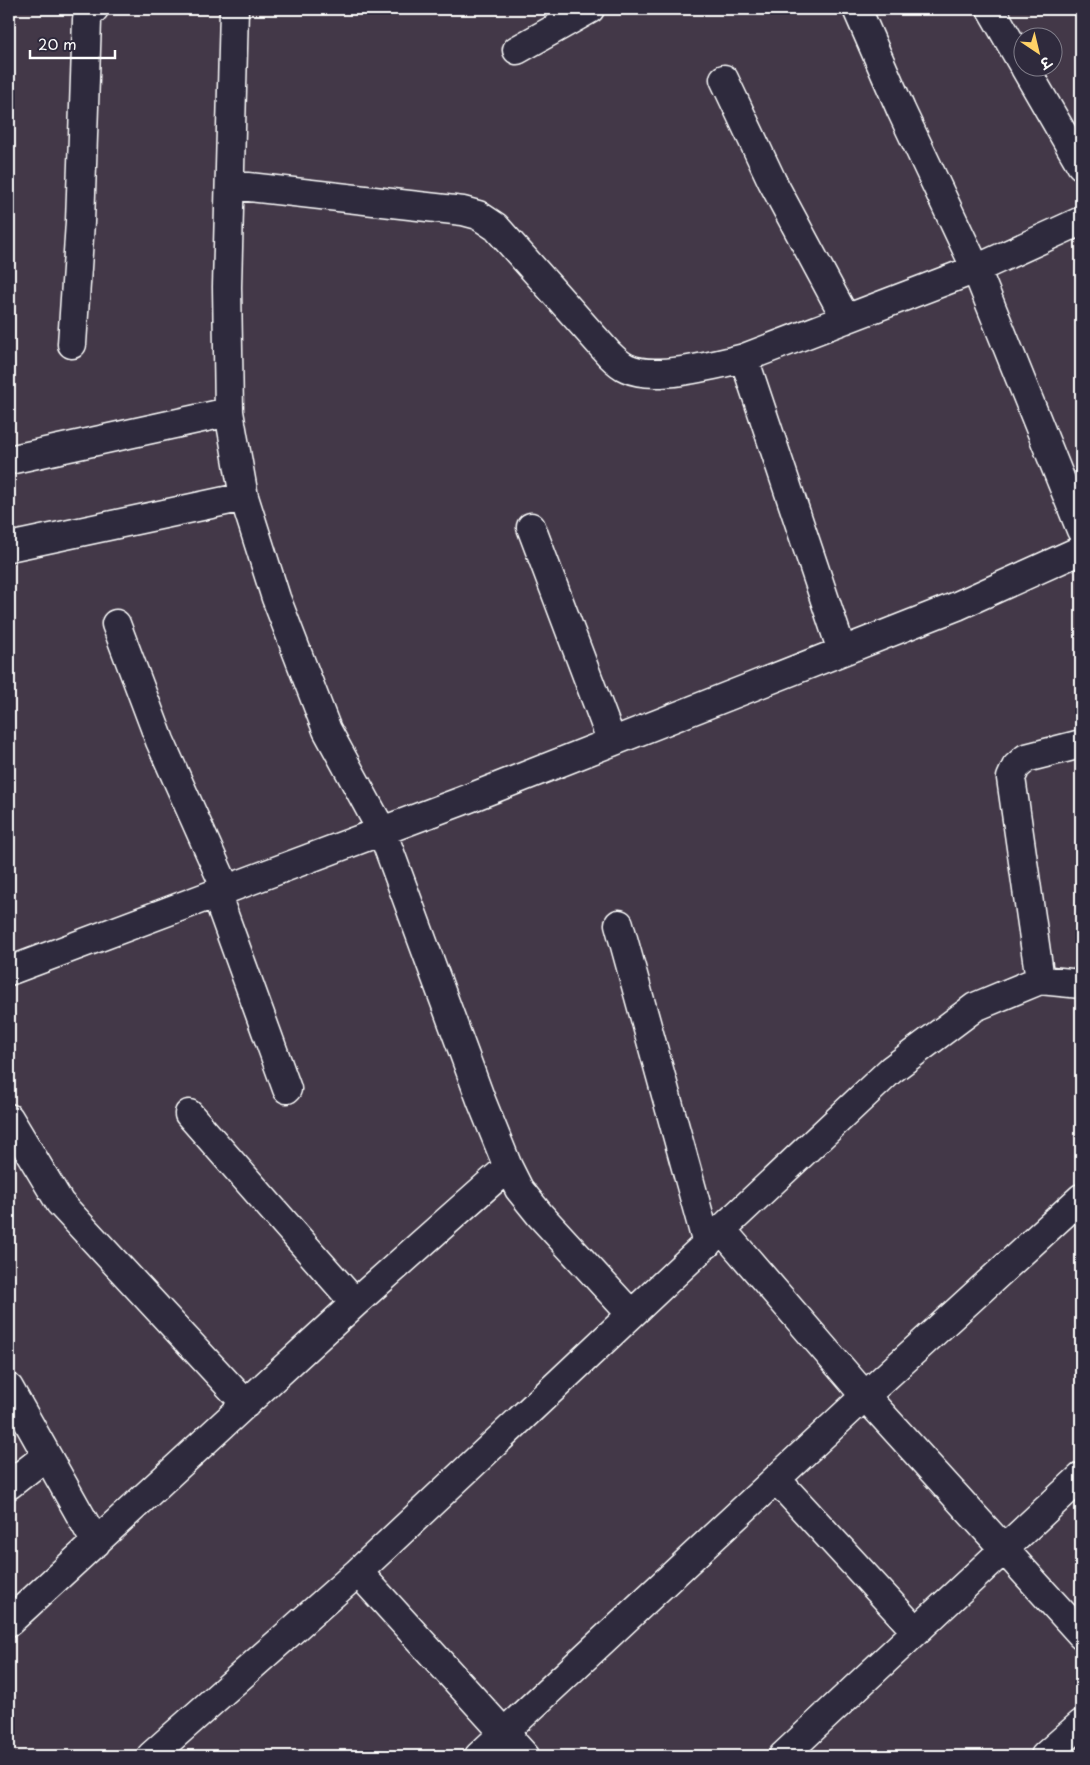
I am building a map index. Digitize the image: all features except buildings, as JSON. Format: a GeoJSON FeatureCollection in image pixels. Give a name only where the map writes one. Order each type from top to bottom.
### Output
{"type":"FeatureCollection","features":[{"type":"Feature","properties":{"kind":"street"},"geometry":{"type":"LineString","coordinates":[[72,344],[80,222],[87,20],[90,12],[94,9]]}},
{"type":"Feature","properties":{"kind":"street"},"geometry":{"type":"LineString","coordinates":[[234,9],[227,287],[229,412],[244,497],[276,598],[327,730],[382,831],[481,1100],[508,1167],[519,1189],[540,1215],[631,1314]]}},
{"type":"Feature","properties":{"kind":"street"},"geometry":{"type":"LineString","coordinates":[[517,50],[590,9]]}},
{"type":"Feature","properties":{"kind":"street"},"geometry":{"type":"LineString","coordinates":[[857,9],[976,269],[1081,530]]}},
{"type":"Feature","properties":{"kind":"street"},"geometry":{"type":"LineString","coordinates":[[991,9],[1012,46]]}},
{"type":"Feature","properties":{"kind":"street"},"geometry":{"type":"LineString","coordinates":[[1031,78],[1081,165]]}},
{"type":"Feature","properties":{"kind":"street"},"geometry":{"type":"LineString","coordinates":[[724,79],[772,181],[846,319]]}},
{"type":"Feature","properties":{"kind":"street"},"geometry":{"type":"LineString","coordinates":[[230,184],[462,211],[478,215],[496,227],[609,354],[626,368],[641,373],[686,371],[744,358],[976,269],[1081,220]]}},
{"type":"Feature","properties":{"kind":"street"},"geometry":{"type":"LineString","coordinates":[[744,358],[842,651]]}},
{"type":"Feature","properties":{"kind":"street"},"geometry":{"type":"LineString","coordinates":[[9,460],[229,412]]}},
{"type":"Feature","properties":{"kind":"street"},"geometry":{"type":"LineString","coordinates":[[9,547],[244,497]]}},
{"type":"Feature","properties":{"kind":"street"},"geometry":{"type":"LineString","coordinates":[[530,527],[612,742]]}},
{"type":"Feature","properties":{"kind":"street"},"geometry":{"type":"LineString","coordinates":[[9,971],[382,831],[612,742],[957,606],[1081,550]]}},
{"type":"Feature","properties":{"kind":"street"},"geometry":{"type":"LineString","coordinates":[[116,624],[160,742],[221,891],[287,1089]]}},
{"type":"Feature","properties":{"kind":"street"},"geometry":{"type":"LineString","coordinates":[[1040,980],[1011,778],[1016,767],[1026,758],[1081,744]]}},
{"type":"Feature","properties":{"kind":"street"},"geometry":{"type":"LineString","coordinates":[[619,924],[714,1237],[865,1396],[1081,1634]]}},
{"type":"Feature","properties":{"kind":"street"},"geometry":{"type":"LineString","coordinates":[[159,1754],[358,1572],[891,1070],[975,1008],[1040,980],[1081,984]]}},
{"type":"Feature","properties":{"kind":"street"},"geometry":{"type":"LineString","coordinates":[[189,1114],[355,1303]]}},
{"type":"Feature","properties":{"kind":"street"},"geometry":{"type":"LineString","coordinates":[[9,1118],[60,1203],[246,1404]]}},
{"type":"Feature","properties":{"kind":"street"},"geometry":{"type":"LineString","coordinates":[[9,1622],[355,1303],[508,1167]]}},
{"type":"Feature","properties":{"kind":"street"},"geometry":{"type":"LineString","coordinates":[[479,1756],[865,1396],[1081,1198]]}},
{"type":"Feature","properties":{"kind":"street"},"geometry":{"type":"LineString","coordinates":[[9,1388],[96,1542]]}},
{"type":"Feature","properties":{"kind":"street"},"geometry":{"type":"LineString","coordinates":[[9,1486],[46,1456]]}},
{"type":"Feature","properties":{"kind":"street"},"geometry":{"type":"LineString","coordinates":[[783,1756],[1081,1477]]}},
{"type":"Feature","properties":{"kind":"street"},"geometry":{"type":"LineString","coordinates":[[776,1479],[916,1631]]}},
{"type":"Feature","properties":{"kind":"street"},"geometry":{"type":"LineString","coordinates":[[358,1572],[525,1756]]}},
{"type":"Feature","properties":{"kind":"street"},"geometry":{"type":"LineString","coordinates":[[1045,1756],[1081,1724]]}}]}
